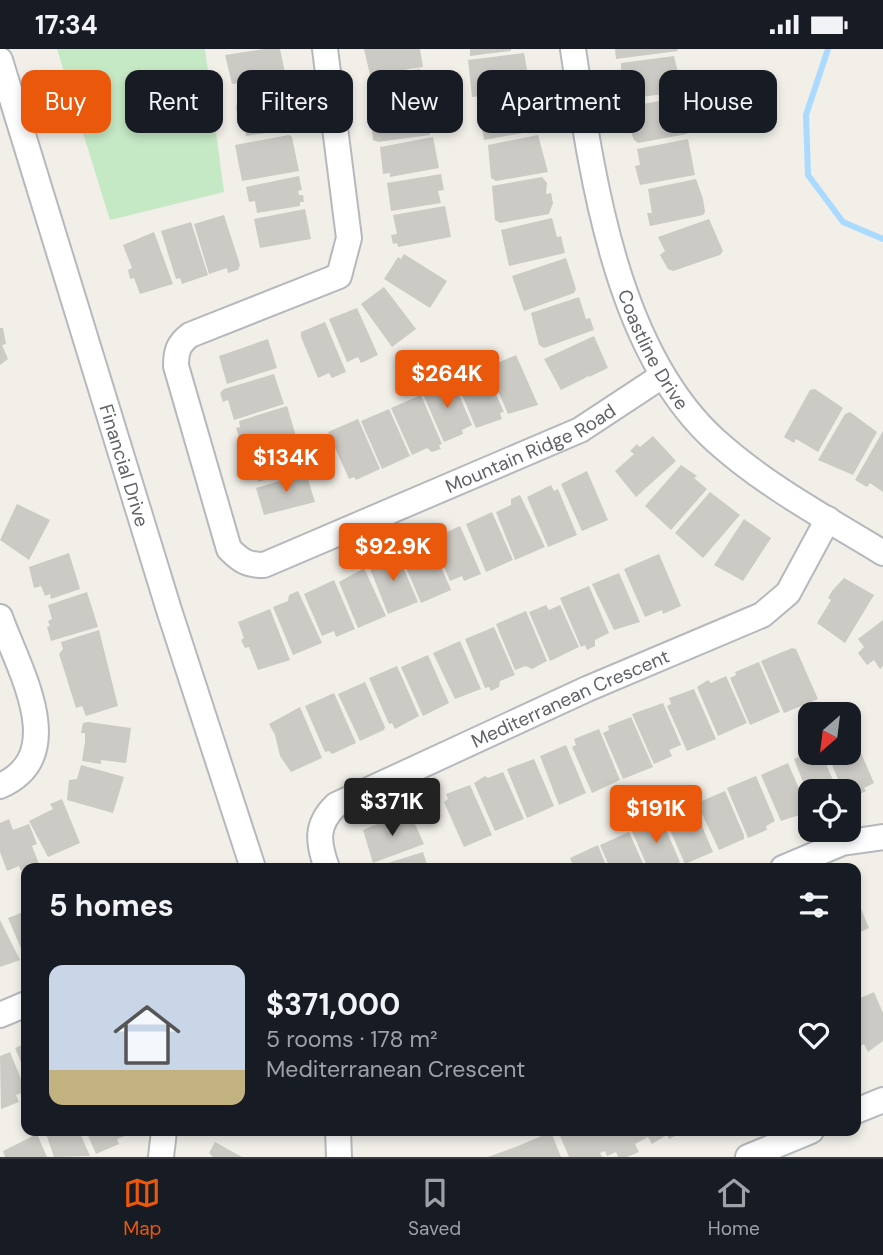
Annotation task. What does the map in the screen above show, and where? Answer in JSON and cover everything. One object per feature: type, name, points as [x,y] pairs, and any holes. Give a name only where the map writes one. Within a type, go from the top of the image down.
[{"type":"street","name":"Financial Drive","points":[[3,49],[0,60],[169,610],[251,863]]},
{"type":"street","name":"Mountain Ridge Road","points":[[326,49],[349,238],[339,276],[190,335],[180,344],[176,354],[176,366],[229,549],[240,561],[248,565],[264,565],[580,430],[662,376]]},
{"type":"street","name":"Coastline Drive","points":[[573,49],[598,201],[643,340],[662,376],[713,439],[757,475],[883,553]]},
{"type":"street","name":"Mediterranean Crescent","points":[[325,863],[318,843],[320,827],[325,815],[336,805],[587,689],[762,615],[788,593],[828,519]]},
{"type":"street","points":[[0,617],[37,721],[37,745],[27,769],[0,786]]},
{"type":"street","points":[[795,863],[842,843],[883,837]]},
{"type":"street","points":[[0,1015],[21,1006]]},
{"type":"street","points":[[861,1109],[883,1100]]},
{"type":"street","points":[[161,1157],[163,1136]]},
{"type":"street","points":[[748,1157],[799,1136]]},
{"type":"street","points":[[339,1142],[357,1157]]},
{"type":"green space","points":[[57,49],[205,49],[208,70],[125,70],[125,133],[216,133],[224,192],[110,220],[83,133],[111,133],[111,70],[64,70]]},
{"type":"building","points":[[280,49],[284,70],[237,70],[237,83],[232,84],[225,55]]},
{"type":"building","points":[[364,49],[420,49],[423,67],[369,70]]},
{"type":"building","points":[[470,49],[511,49],[511,51],[470,56]]},
{"type":"building","points":[[615,49],[677,49],[678,51],[616,59]]},
{"type":"building","points":[[524,53],[527,70],[477,70],[477,96],[472,97],[468,60]]},
{"type":"building","points":[[674,56],[678,70],[659,70],[659,95],[645,97],[645,70],[621,70],[621,63]]},
{"type":"building","points":[[659,101],[659,133],[687,134],[638,143],[631,133],[645,133],[645,104]]},
{"type":"building","points":[[372,133],[430,135],[378,142],[373,140]]},
{"type":"building","points":[[483,133],[522,133],[484,140]]},
{"type":"building","points":[[289,135],[292,137],[299,171],[242,181],[235,145]]},
{"type":"building","points":[[538,135],[548,172],[496,181],[491,178],[488,145]]},
{"type":"building","points":[[433,137],[439,168],[390,177],[390,173],[383,174],[380,147]]},
{"type":"building","points":[[688,139],[695,175],[640,185],[635,166],[640,165],[637,149]]},
{"type":"building","points":[[441,174],[444,190],[438,191],[441,203],[391,211],[387,183]]},
{"type":"building","points":[[299,176],[302,190],[298,191],[299,195],[303,195],[304,202],[300,202],[300,206],[257,213],[255,201],[249,202],[246,187]]},
{"type":"building","points":[[542,177],[547,183],[546,194],[551,193],[553,203],[549,214],[500,223],[495,220],[492,186]]},
{"type":"building","points":[[696,179],[703,199],[703,215],[650,226],[647,213],[652,213],[648,189]]},
{"type":"building","points":[[445,206],[451,237],[398,247],[397,243],[393,244],[391,235],[397,234],[393,215]]},
{"type":"building","points":[[305,209],[311,239],[260,248],[254,219]]},
{"type":"building","points":[[224,215],[240,265],[238,270],[228,273],[227,268],[209,274],[194,224]]},
{"type":"building","points":[[552,218],[557,237],[561,236],[565,253],[509,266],[501,230]]},
{"type":"building","points":[[709,219],[723,251],[720,255],[673,271],[668,269],[660,255],[665,251],[658,237]]},
{"type":"building","points":[[191,222],[208,275],[182,284],[180,278],[176,279],[161,231]]},
{"type":"building","points":[[154,232],[173,284],[140,294],[134,278],[130,279],[128,270],[132,268],[123,245]]},
{"type":"building","points":[[404,254],[447,281],[430,308],[384,279],[398,257],[401,259]]},
{"type":"building","points":[[566,258],[576,289],[574,293],[524,311],[512,276]]},
{"type":"building","points":[[384,287],[416,329],[392,347],[361,304]]},
{"type":"building","points":[[579,297],[586,319],[590,318],[594,330],[544,348],[539,345],[531,313]]},
{"type":"building","points":[[357,308],[378,355],[361,363],[358,357],[347,362],[329,319]]},
{"type":"building","points":[[325,322],[346,372],[332,378],[329,373],[318,378],[301,332]]},
{"type":"building","points":[[0,328],[3,328],[6,344],[2,345],[8,359],[0,365]]},
{"type":"building","points":[[594,336],[608,368],[589,377],[586,375],[587,377],[561,390],[544,359]]},
{"type":"building","points":[[268,339],[277,368],[227,384],[219,356]]},
{"type":"building","points":[[516,355],[538,405],[508,414],[488,367]]},
{"type":"building","points":[[483,366],[504,412],[500,413],[502,419],[476,428],[455,378]]},
{"type":"building","points":[[274,374],[284,404],[234,420],[228,400],[223,402],[220,393],[224,389]]},
{"type":"building","points":[[452,379],[472,425],[462,430],[463,434],[444,442],[422,392]]},
{"type":"building","points":[[815,389],[843,408],[818,452],[796,439],[794,443],[784,437],[810,390]]},
{"type":"building","points":[[421,395],[442,444],[439,445],[441,449],[432,452],[427,448],[412,455],[391,408]]},
{"type":"building","points":[[287,406],[296,436],[244,453],[236,428],[240,427],[239,421]]},
{"type":"building","points":[[389,409],[410,456],[382,469],[361,421]]},
{"type":"building","points":[[850,412],[877,432],[853,475],[818,460],[845,414]]},
{"type":"building","points":[[358,419],[380,469],[356,480],[354,477],[349,479],[328,432]]},
{"type":"building","points":[[883,431],[883,492],[870,483],[867,487],[855,480]]},
{"type":"building","points":[[653,436],[676,461],[636,497],[615,471],[634,454],[630,451],[637,444],[640,447]]},
{"type":"building","points":[[297,438],[306,468],[258,482],[257,478],[251,480],[244,454]]},
{"type":"building","points":[[681,465],[697,476],[694,478],[707,489],[671,530],[645,506]]},
{"type":"building","points":[[587,471],[608,520],[582,531],[561,484]]},
{"type":"building","points":[[306,473],[315,502],[264,515],[256,488]]},
{"type":"building","points":[[551,485],[554,491],[558,489],[577,535],[548,547],[527,497]]},
{"type":"building","points":[[710,492],[740,515],[703,558],[675,533]]},
{"type":"building","points":[[520,495],[545,547],[515,560],[496,512],[511,505],[511,499]]},
{"type":"building","points":[[17,504],[50,520],[29,560],[0,540]]},
{"type":"building","points":[[492,512],[513,560],[486,572],[466,524]]},
{"type":"building","points":[[744,519],[771,538],[743,581],[714,565]]},
{"type":"building","points":[[460,526],[481,574],[464,581],[462,576],[450,581],[432,539]]},
{"type":"building","points":[[424,542],[425,545],[431,543],[451,590],[421,603],[400,553]]},
{"type":"building","points":[[393,550],[397,553],[418,602],[388,614],[369,566],[384,560],[384,554]]},
{"type":"building","points":[[69,553],[80,589],[51,599],[50,594],[45,596],[41,586],[34,588],[29,567]]},
{"type":"building","points":[[659,554],[681,606],[663,614],[662,610],[645,617],[624,569]]},
{"type":"building","points":[[364,568],[386,616],[358,628],[339,582]]},
{"type":"building","points":[[619,573],[640,622],[614,630],[592,584]]},
{"type":"building","points":[[844,578],[874,595],[845,643],[817,623],[831,600],[828,598],[832,591]]},
{"type":"building","points":[[334,580],[355,629],[336,637],[334,631],[322,636],[304,594]]},
{"type":"building","points":[[589,586],[609,633],[595,640],[595,646],[587,650],[585,645],[581,647],[560,598]]},
{"type":"building","points":[[298,591],[322,643],[293,655],[273,607],[288,601],[289,595]]},
{"type":"building","points":[[87,592],[98,627],[51,641],[47,627],[50,626],[48,621],[52,619],[48,605]]},
{"type":"building","points":[[546,605],[549,610],[560,605],[579,647],[550,661],[529,612]]},
{"type":"building","points":[[270,609],[290,660],[258,670],[249,647],[245,648],[241,640],[244,638],[238,622]]},
{"type":"building","points":[[526,611],[547,661],[532,669],[526,666],[515,670],[496,624]]},
{"type":"building","points":[[883,620],[883,666],[880,669],[874,660],[867,665],[858,653],[864,647],[858,639]]},
{"type":"building","points":[[494,627],[515,675],[500,681],[499,687],[491,691],[489,687],[485,688],[465,639]]},
{"type":"building","points":[[99,630],[118,706],[86,716],[82,706],[76,708],[59,654],[63,649],[61,642]]},
{"type":"building","points":[[460,641],[481,689],[455,699],[433,653]]},
{"type":"building","points":[[792,648],[796,649],[818,699],[798,702],[798,707],[784,713],[761,661]]},
{"type":"building","points":[[428,655],[449,703],[423,716],[401,667]]},
{"type":"building","points":[[759,662],[780,712],[750,725],[730,678],[736,675],[735,672]]},
{"type":"building","points":[[397,666],[419,716],[395,729],[392,723],[389,724],[369,678]]},
{"type":"building","points":[[726,676],[747,723],[718,736],[697,687],[708,680],[711,683]]},
{"type":"building","points":[[365,682],[385,727],[384,730],[360,741],[338,694]]},
{"type":"building","points":[[694,689],[716,739],[687,751],[667,706],[671,704],[669,698]]},
{"type":"building","points":[[334,693],[356,743],[332,754],[325,752],[305,706]]},
{"type":"building","points":[[663,703],[681,745],[669,750],[672,756],[654,764],[632,714]]},
{"type":"building","points":[[300,707],[322,758],[291,772],[280,756],[269,724]]},
{"type":"building","points":[[631,717],[653,767],[623,779],[603,733],[609,730],[608,726]]},
{"type":"building","points":[[83,723],[131,728],[126,763],[101,760],[101,764],[82,761],[85,733],[81,733]]},
{"type":"building","points":[[599,729],[620,780],[592,793],[572,747],[576,745],[574,739]]},
{"type":"building","points":[[566,745],[586,793],[559,805],[540,756]]},
{"type":"building","points":[[861,753],[874,783],[864,788],[866,791],[861,793],[861,779],[838,779],[832,765],[861,765]]},
{"type":"building","points":[[798,757],[798,765],[826,765],[833,779],[802,779],[794,759]]},
{"type":"building","points":[[534,759],[554,806],[527,818],[507,769]]},
{"type":"building","points":[[788,763],[798,786],[798,816],[781,821],[761,775]]},
{"type":"building","points":[[81,765],[124,777],[113,813],[67,800],[69,780],[77,779]]},
{"type":"building","points":[[503,772],[524,819],[495,831],[474,783],[485,776],[488,778]]},
{"type":"building","points":[[756,776],[775,821],[766,826],[767,830],[748,838],[727,788]]},
{"type":"building","points":[[470,785],[492,835],[464,847],[444,802],[448,799],[446,794]]},
{"type":"building","points":[[725,791],[744,839],[719,850],[697,803]]},
{"type":"building","points":[[62,799],[80,843],[48,857],[29,821],[53,809],[50,804]]},
{"type":"building","points":[[693,805],[713,852],[685,863],[667,823],[678,818],[676,812]]},
{"type":"building","points":[[411,815],[424,844],[373,863],[363,830],[377,824],[376,821],[386,818],[388,822]]},
{"type":"building","points":[[660,816],[680,862],[646,863],[631,829]]},
{"type":"building","points":[[9,819],[13,830],[29,824],[37,844],[32,846],[39,863],[21,863],[21,871],[19,866],[7,871],[0,852],[0,823]]},
{"type":"building","points":[[629,832],[643,863],[608,863],[600,845]]},
{"type":"building","points":[[598,845],[605,863],[572,863],[570,858]]},
{"type":"building","points":[[423,852],[426,863],[388,863]]},
{"type":"building","points":[[861,909],[869,928],[861,932]]},
{"type":"building","points":[[21,913],[21,948],[8,918]]},
{"type":"building","points":[[0,920],[20,960],[0,967]]},
{"type":"building","points":[[874,992],[883,1013],[883,1041],[868,1052],[864,1044],[861,1046],[861,998]]},
{"type":"building","points":[[21,1045],[21,1062],[15,1048]]},
{"type":"building","points":[[10,1052],[21,1079],[21,1093],[16,1095],[19,1102],[1,1109],[0,1056]]},
{"type":"building","points":[[38,1136],[47,1157],[5,1157],[3,1151]]},
{"type":"building","points":[[47,1136],[81,1136],[90,1156],[54,1157]]},
{"type":"building","points":[[88,1136],[125,1136],[117,1139],[119,1144],[96,1154]]},
{"type":"building","points":[[542,1136],[553,1136],[561,1157],[488,1157]]},
{"type":"building","points":[[560,1136],[665,1136],[652,1144],[648,1137],[635,1144],[639,1152],[627,1157],[618,1157],[616,1152],[607,1156],[605,1151],[600,1153],[602,1157],[569,1157]]},
{"type":"building","points":[[215,1142],[242,1157],[213,1157],[209,1153]]},
{"type":"waterway","points":[[828,49],[806,115],[808,175],[843,222],[883,239]]}]
